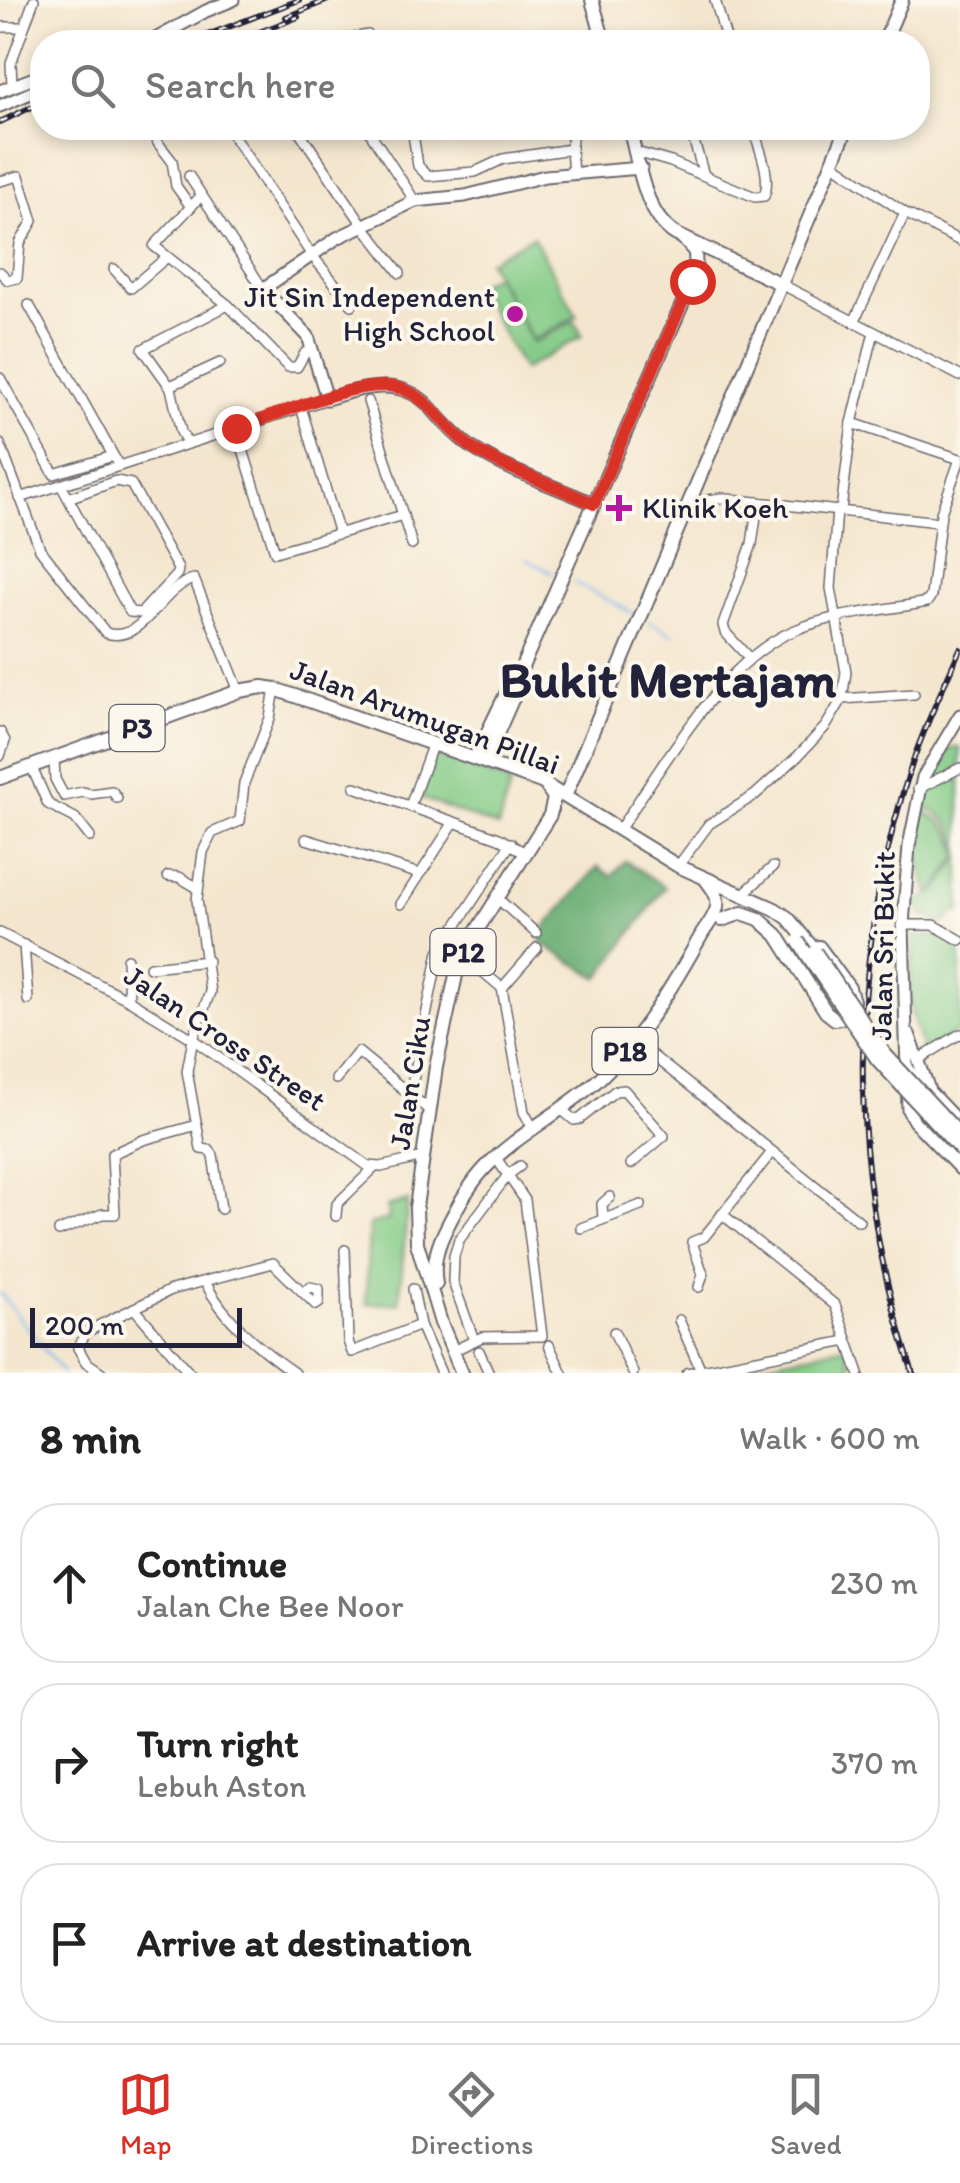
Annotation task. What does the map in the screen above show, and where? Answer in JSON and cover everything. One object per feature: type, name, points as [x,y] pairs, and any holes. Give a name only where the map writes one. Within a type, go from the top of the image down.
[{"type":"main road","points":[[592,0],[601,30]]},
{"type":"main road","points":[[889,30],[902,0]]},
{"type":"main road","points":[[632,140],[656,215],[667,229],[781,284]]},
{"type":"main road","points":[[566,794],[842,140]]},
{"type":"main road","points":[[480,759],[696,273],[695,252],[684,238]]},
{"type":"main road","points":[[696,273],[715,262],[737,264]]},
{"type":"main road","name":"Jalan Arumugan Pillai","points":[[2,778],[238,691],[275,689],[541,782],[678,866],[743,894]]},
{"type":"main road","points":[[541,782],[554,798],[550,815]]},
{"type":"main road","points":[[550,815],[564,806],[585,808]]},
{"type":"main road","name":"Jalan Ciku","points":[[416,1207],[445,1020],[460,957],[550,815]]},
{"type":"main road","name":"P18","points":[[694,952],[718,904],[704,878]]},
{"type":"main road","points":[[743,894],[800,931],[884,1053],[960,1135]]},
{"type":"main road","points":[[722,920],[742,913],[767,925],[826,1012],[834,1019],[849,1015],[854,1001],[848,988],[794,916],[774,900],[743,894]]},
{"type":"main road","points":[[722,920],[741,906],[776,913],[877,1059],[960,1149]]},
{"type":"main road","name":"P18","points":[[456,1207],[496,1158],[603,1076],[722,920]]},
{"type":"main road","points":[[416,1207],[423,1225],[431,1228],[456,1207]]},
{"type":"main road","name":"P12","points":[[416,1207],[417,1243],[429,1260],[470,1373]]},
{"type":"main road","points":[[429,1260],[456,1207]]},
{"type":"main road","name":"P12","points":[[429,1260],[441,1323],[462,1373]]},
{"type":"street","points":[[30,80],[6,88],[11,62],[34,0]]},
{"type":"street","points":[[172,30],[233,0]]},
{"type":"street","points":[[715,0],[724,30]]},
{"type":"street","points":[[0,27],[23,27]]},
{"type":"street","points":[[0,106],[30,93]]},
{"type":"street","points":[[157,140],[172,161],[176,186],[191,207]]},
{"type":"street","points":[[236,140],[310,254],[352,305]]},
{"type":"street","points":[[306,140],[400,273]]},
{"type":"street","points":[[375,140],[415,202]]},
{"type":"street","points":[[414,140],[421,172],[428,176],[475,172],[502,159],[571,149]]},
{"type":"street","points":[[572,140],[573,174]]},
{"type":"street","points":[[694,140],[704,175]]},
{"type":"street","points":[[636,152],[671,162],[755,197],[764,196],[767,189],[757,140]]},
{"type":"street","points":[[832,163],[905,213],[960,241]]},
{"type":"street","points":[[263,288],[310,254],[415,202],[451,199],[545,176],[640,168]]},
{"type":"street","points":[[475,172],[484,189]]},
{"type":"street","points":[[0,181],[19,176],[33,222],[20,243],[17,278],[8,280],[0,272]]},
{"type":"street","points":[[189,176],[263,288],[308,336],[327,399]]},
{"type":"street","points":[[201,196],[154,246],[228,305],[288,367],[298,367],[305,353],[312,349]]},
{"type":"street","points":[[854,322],[905,213]]},
{"type":"street","points":[[114,270],[131,288],[167,257]]},
{"type":"street","points":[[781,284],[960,376]]},
{"type":"street","points":[[188,444],[181,432],[170,386],[145,356],[144,346],[228,305]]},
{"type":"street","points":[[29,306],[119,466]]},
{"type":"street","points":[[678,866],[709,824],[754,795],[798,756],[826,726],[842,699],[846,672],[831,588],[852,423],[874,332]]},
{"type":"street","points":[[170,386],[220,363]]},
{"type":"street","points":[[0,378],[54,474],[113,456]]},
{"type":"street","points":[[20,498],[362,388],[386,386],[406,390],[424,401],[474,450],[594,504]]},
{"type":"street","points":[[368,401],[412,545]]},
{"type":"street","points":[[301,407],[339,534]]},
{"type":"street","points":[[618,830],[709,702],[749,658],[785,634],[835,618],[927,602],[932,589],[939,522],[960,459],[852,423]]},
{"type":"street","points":[[240,440],[275,552],[403,515]]},
{"type":"street","points":[[0,444],[40,549],[106,633],[112,636],[132,629],[170,592],[194,579],[238,691]]},
{"type":"street","points":[[701,474],[703,487],[721,498]]},
{"type":"street","points":[[61,485],[68,498],[130,612],[141,613],[178,569],[130,484],[124,480],[68,498]]},
{"type":"street","points":[[688,504],[721,498],[939,522]]},
{"type":"street","points":[[749,658],[723,625],[752,544],[758,502]]},
{"type":"street","points":[[221,1209],[212,1155],[201,1148],[187,1071],[192,1039],[210,992],[208,960],[198,917],[198,888],[203,852],[212,832],[240,821],[244,783],[270,718],[275,689]]},
{"type":"street","points":[[842,699],[914,694]]},
{"type":"street","name":"Jalan Sri Bukit","points":[[960,715],[918,789],[909,846],[904,925],[905,1020],[912,1064],[910,1115],[960,1170]]},
{"type":"street","points":[[0,732],[4,741],[0,758],[2,778]]},
{"type":"street","points":[[418,737],[422,768]]},
{"type":"street","points":[[410,806],[432,743]]},
{"type":"street","points":[[54,758],[55,779],[64,796],[112,791],[117,798]]},
{"type":"street","points":[[32,768],[48,804],[76,818],[90,836]]},
{"type":"street","points":[[918,789],[960,768]]},
{"type":"street","points":[[355,787],[526,853]]},
{"type":"street","points":[[401,904],[454,822]]},
{"type":"street","points":[[306,839],[420,874]]},
{"type":"street","points":[[410,1095],[439,952],[511,844]]},
{"type":"street","points":[[743,894],[773,867]]},
{"type":"street","points":[[168,876],[179,876],[198,888]]},
{"type":"street","points":[[497,898],[536,933]]},
{"type":"street","points":[[904,925],[934,925],[960,940]]},
{"type":"street","name":"Jalan Cross Street","points":[[0,933],[130,1000],[192,1039],[374,1168]]},
{"type":"street","points":[[24,945],[28,1000]]},
{"type":"street","points":[[502,988],[537,948]]},
{"type":"street","points":[[460,957],[502,988],[524,1112],[534,1130]]},
{"type":"street","points":[[128,960],[130,1000]]},
{"type":"street","points":[[150,967],[208,960]]},
{"type":"street","points":[[960,1034],[912,1064],[931,1093],[960,1124]]},
{"type":"street","points":[[633,1040],[859,1221]]},
{"type":"street","points":[[336,1080],[358,1052],[430,1110]]},
{"type":"street","points":[[562,1110],[574,1120],[580,1119],[616,1091],[624,1090],[664,1136],[631,1164]]},
{"type":"street","points":[[59,1230],[102,1214],[115,1214],[112,1154],[197,1124]]},
{"type":"street","points":[[699,1287],[703,1274],[692,1242],[704,1237],[772,1152]]},
{"type":"street","points":[[336,1216],[336,1204],[374,1168],[423,1157]]},
{"type":"street","points":[[460,1348],[474,1340],[542,1336],[525,1200],[496,1158]]},
{"type":"street","points":[[474,1340],[453,1282],[454,1256],[459,1240],[508,1174],[520,1166]]},
{"type":"street","points":[[603,1218],[602,1204],[610,1197]]},
{"type":"street","points":[[581,1228],[641,1205]]},
{"type":"street","points":[[722,1214],[835,1306],[860,1373]]},
{"type":"street","points":[[344,1250],[348,1341],[352,1352],[420,1325]]},
{"type":"street","points":[[102,1373],[86,1362],[78,1348],[86,1332],[172,1290],[264,1264],[279,1266],[304,1292]]},
{"type":"street","points":[[206,1282],[234,1322],[294,1373]]},
{"type":"street","points":[[413,1289],[420,1325],[441,1373]]},
{"type":"street","points":[[134,1308],[190,1373]]},
{"type":"street","points":[[678,1320],[700,1368]]},
{"type":"street","points":[[614,1332],[633,1373]]},
{"type":"street","points":[[687,1373],[848,1340]]},
{"type":"street","points":[[548,1345],[562,1373]]},
{"type":"street","points":[[479,1350],[489,1373]]},
{"type":"green space","points":[[533,236],[577,316],[533,340],[488,261]]},
{"type":"green space","points":[[495,275],[533,343],[574,321],[582,336],[523,370],[476,285]]},
{"type":"green space","points":[[960,747],[960,854],[948,823],[921,804],[926,785],[947,749]]},
{"type":"green space","points":[[435,754],[511,783],[498,827],[421,798]]},
{"type":"green space","points":[[921,810],[946,827],[958,855],[937,887],[928,892],[917,853]]},
{"type":"green space","points":[[960,856],[960,913],[956,911],[943,924],[923,915],[917,901],[938,890]]},
{"type":"green space","points":[[626,861],[665,887],[599,978],[541,943],[543,930],[598,867],[611,876]]},
{"type":"green space","points":[[913,936],[948,937],[960,944],[960,1030],[923,1053],[910,1007]]},
{"type":"green space","points":[[408,1201],[399,1303],[366,1304],[369,1225],[389,1219],[387,1207]]},
{"type":"green space","points":[[845,1346],[852,1366],[833,1373],[721,1373]]},
{"type":"waterway","points":[[526,559],[553,573]]},
{"type":"waterway","points":[[573,582],[635,614]]},
{"type":"waterway","points":[[648,621],[674,635]]},
{"type":"waterway","points":[[0,1293],[63,1373]]},
{"type":"railway","points":[[220,30],[299,0]]},
{"type":"railway","points":[[286,17],[328,0]]},
{"type":"railway","points":[[265,30],[298,17]]},
{"type":"railway","points":[[0,122],[30,108]]},
{"type":"railway","points":[[913,1373],[891,1298],[875,1222],[866,1145],[866,990],[875,913],[891,836],[918,747],[960,649]]},
{"type":"place","name":"Jit Sin Independent High School","points":[[515,314]]},
{"type":"place","name":"Klinik Koeh","points":[[619,508]]},
{"type":"district","name":"Bukit Mertajam","points":[[668,679]]},
{"type":"route","points":[[236,428],[362,388],[386,386],[406,390],[424,401],[474,450],[594,504],[692,281]]}]
